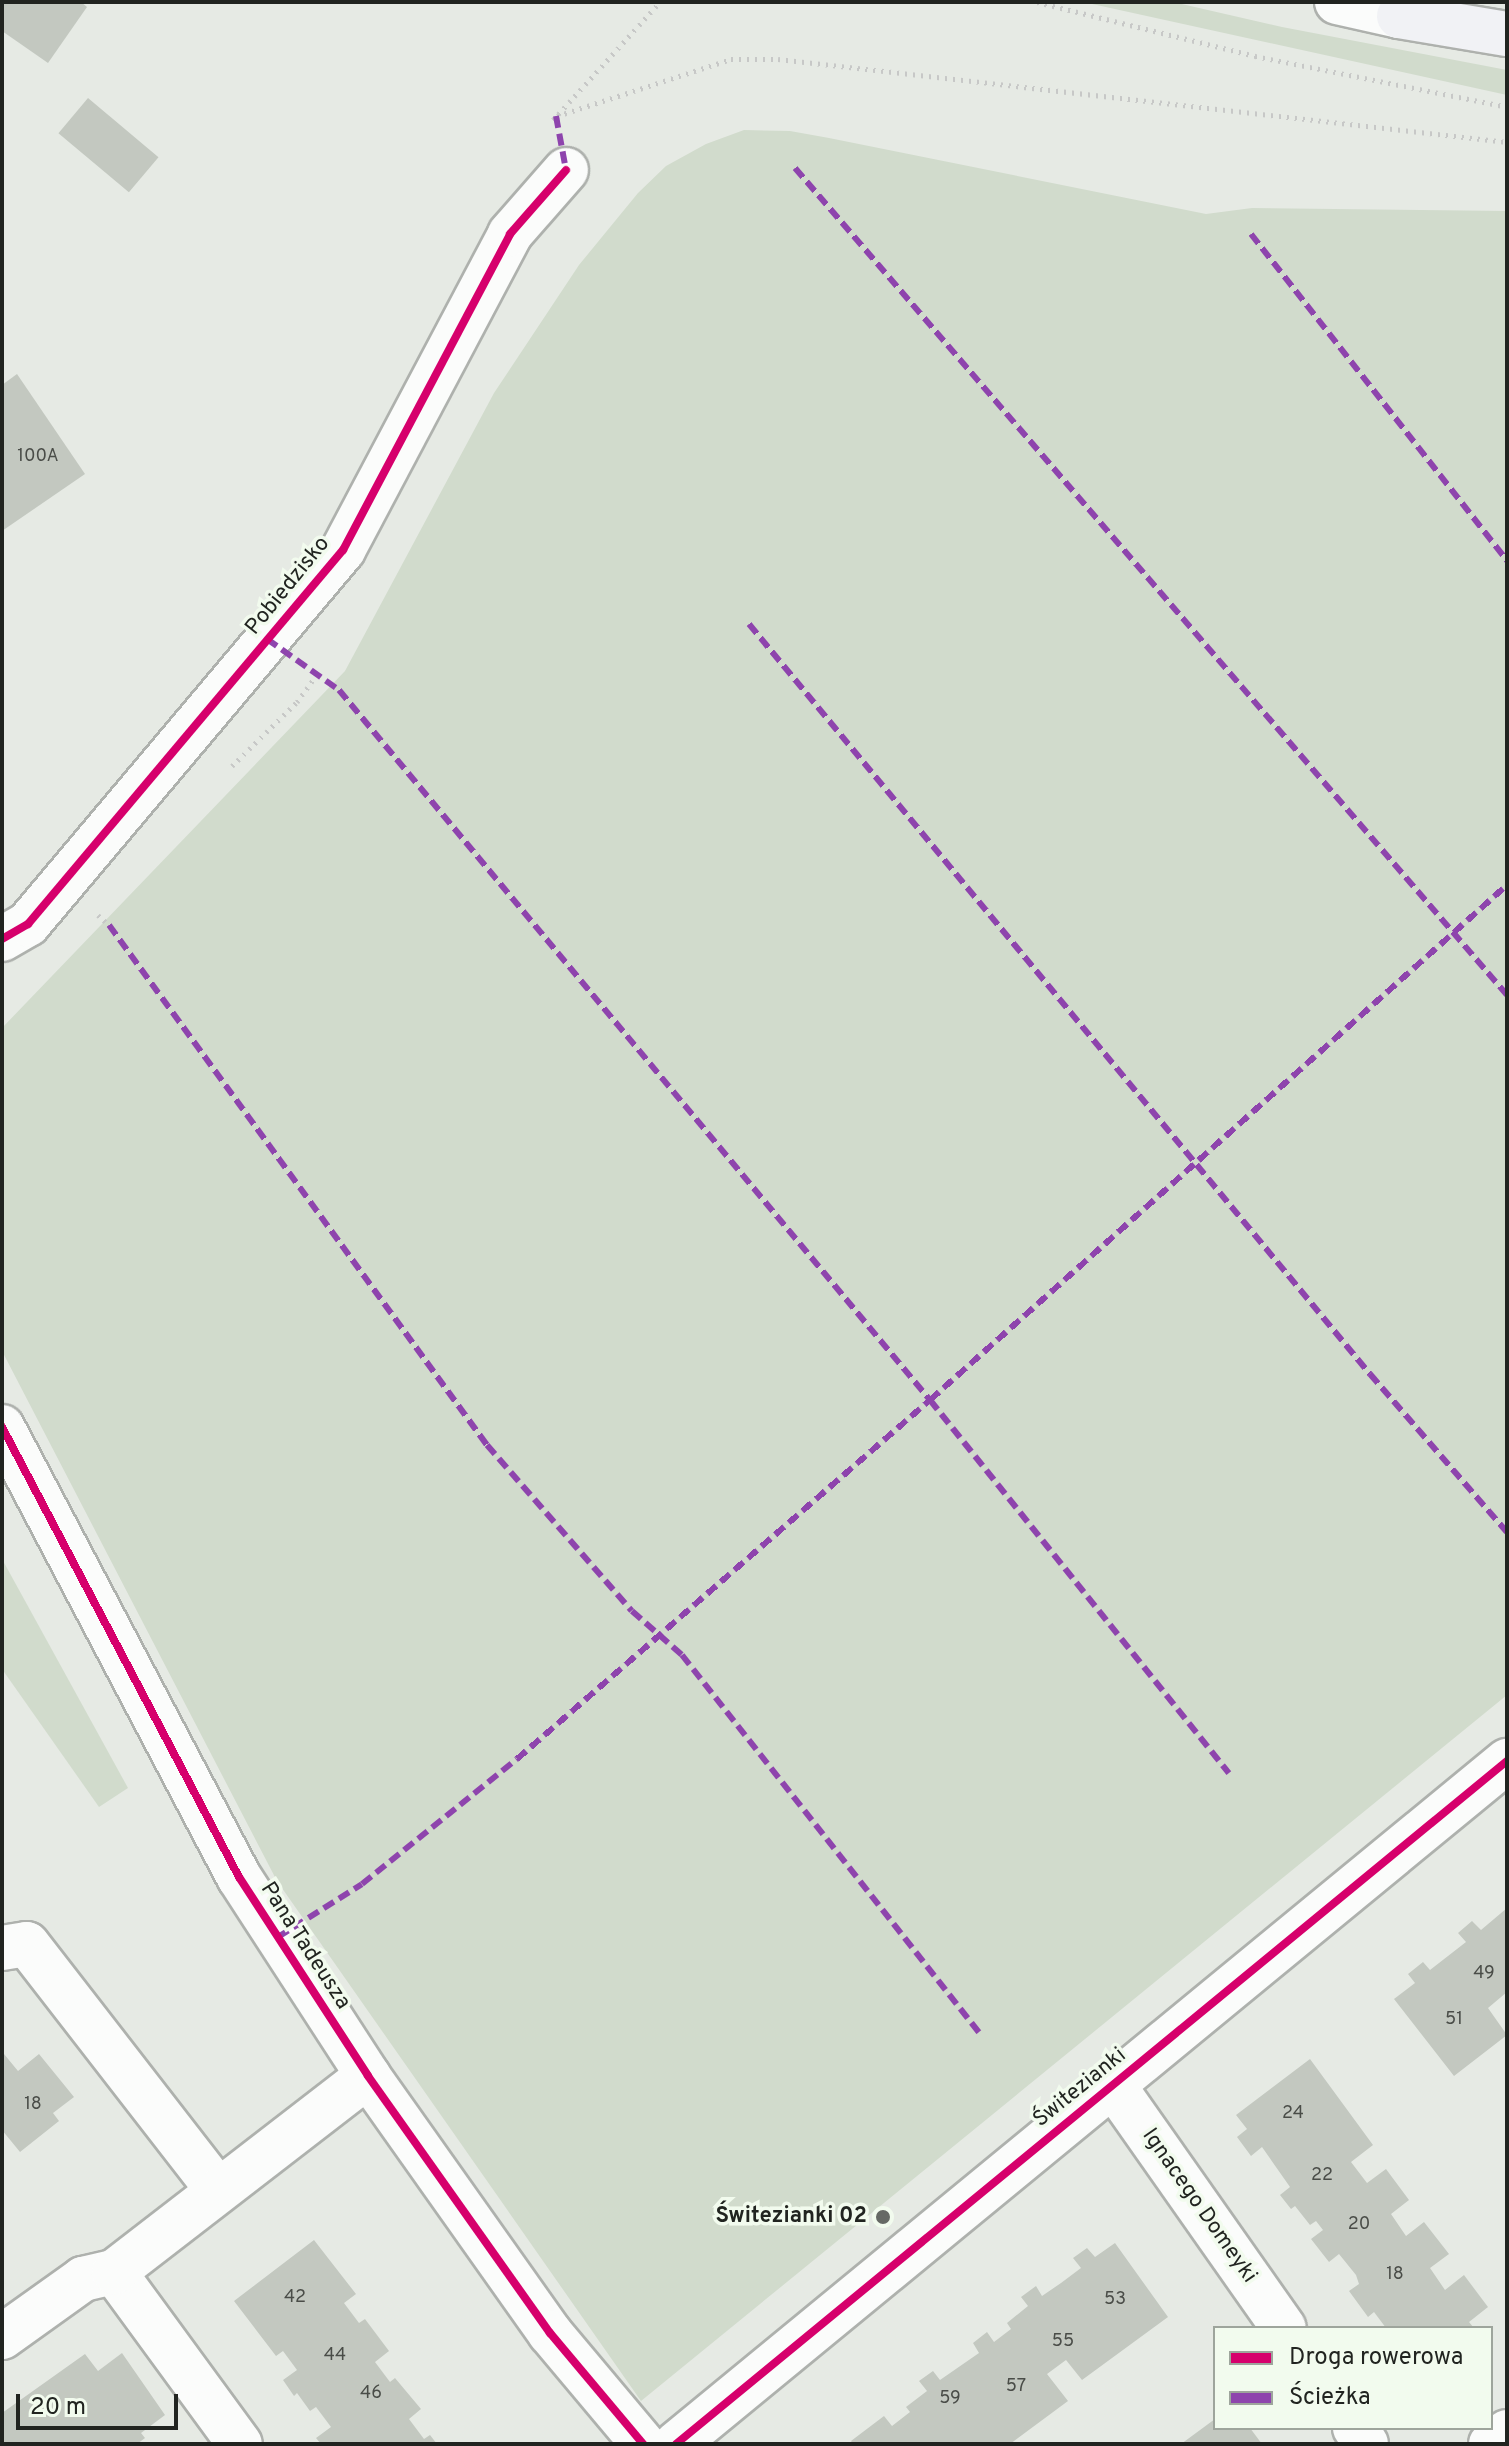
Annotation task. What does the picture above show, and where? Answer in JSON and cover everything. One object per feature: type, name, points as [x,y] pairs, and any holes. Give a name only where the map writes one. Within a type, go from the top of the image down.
[{"type":"main road","points":[[1415,9],[1507,34]]},
{"type":"street","points":[[1337,2],[1415,9]]},
{"type":"street","name":"Pobiedzisko","points":[[2,939],[28,924],[343,550],[510,234],[566,170]]},
{"type":"street","name":"Pana Tadeusza","points":[[2,1427],[239,1877],[368,2076],[550,2333],[643,2444]]},
{"type":"street","name":"Świtezianki","points":[[676,2444],[1507,1761]]},
{"type":"street","points":[[2,1948],[27,1944],[217,2189]]},
{"type":"street","points":[[2,2337],[83,2279],[114,2272],[217,2189],[368,2076]]},
{"type":"street","name":"Ignacego Domeyki","points":[[1113,2085],[1283,2326]]},
{"type":"street","points":[[114,2272],[240,2444]]},
{"type":"street","points":[[1491,2444],[1507,2432]]},
{"type":"path","points":[[660,2],[556,116],[731,59],[778,59],[1507,142]]},
{"type":"path","points":[[1037,2],[1255,56],[1507,107]]},
{"type":"green space","points":[[1083,2],[1173,2],[1282,27],[1507,70],[1507,95]]},
{"type":"green space","points":[[744,130],[790,131],[829,138],[1206,214],[1252,208],[1507,211],[1507,1695],[641,2401],[277,1881],[2,1351],[2,1028],[345,671],[494,393],[579,265],[638,193],[666,166],[706,144]]},
{"type":"green space","points":[[2,1559],[128,1788],[99,1807],[2,1669]]},
{"type":"building","points":[[2,2],[81,2],[87,7],[48,63],[2,31]]},
{"type":"building","points":[[88,98],[158,157],[129,192],[58,133]]},
{"type":"building","points":[[17,374],[85,474],[2,531],[2,385]]},
{"type":"building","points":[[1507,1908],[1507,1992],[1488,2008],[1507,2035],[1454,2076],[1394,1999],[1415,1983],[1408,1974],[1423,1962],[1430,1970],[1466,1942],[1458,1933],[1472,1921],[1481,1930]]},
{"type":"building","points":[[4,2054],[18,2071],[39,2054],[74,2097],[53,2113],[59,2121],[20,2152],[2,2130]]},
{"type":"building","points":[[1310,2059],[1373,2145],[1351,2162],[1367,2183],[1386,2169],[1409,2200],[1391,2214],[1406,2236],[1424,2222],[1449,2254],[1430,2268],[1445,2290],[1464,2275],[1488,2307],[1469,2322],[1472,2326],[1384,2326],[1374,2312],[1368,2317],[1349,2291],[1359,2284],[1356,2275],[1339,2254],[1329,2262],[1311,2239],[1323,2230],[1316,2221],[1310,2225],[1295,2206],[1291,2209],[1280,2195],[1290,2187],[1262,2147],[1251,2156],[1237,2137],[1247,2129],[1236,2115]]},
{"type":"building","points":[[314,2240],[356,2294],[344,2303],[359,2323],[365,2319],[389,2351],[375,2362],[390,2382],[395,2378],[421,2409],[409,2419],[424,2439],[430,2435],[437,2444],[321,2444],[316,2438],[331,2427],[316,2407],[310,2411],[283,2380],[297,2370],[283,2351],[276,2356],[234,2301]]},
{"type":"building","points":[[1115,2243],[1168,2317],[1082,2380],[1066,2360],[1047,2374],[1068,2401],[1010,2444],[853,2444],[851,2441],[884,2416],[892,2426],[910,2412],[906,2407],[927,2391],[919,2381],[933,2371],[940,2380],[979,2353],[973,2343],[987,2332],[994,2342],[1011,2329],[1007,2323],[1028,2306],[1021,2297],[1036,2286],[1042,2296],[1061,2283],[1081,2268],[1073,2258],[1087,2248],[1095,2257]]},
{"type":"building","points":[[122,2353],[165,2415],[141,2433],[145,2438],[137,2444],[2,2444],[2,2413],[85,2354],[98,2371]]},
{"type":"building","points":[[1213,2420],[1213,2430],[1252,2430],[1262,2444],[1181,2444]]},
{"type":"marked path","points":[[556,116],[566,170]]},
{"type":"marked path","points":[[795,168],[1507,995]]},
{"type":"marked path","points":[[1251,234],[1507,560]]},
{"type":"marked path","points":[[749,624],[1370,1374],[1507,1532]]},
{"type":"marked path","points":[[267,639],[339,690],[930,1400],[1229,1773]]},
{"type":"marked path","points":[[278,1937],[362,1884],[517,1759],[930,1400],[1507,885]]},
{"type":"marked path","points":[[109,925],[487,1445],[632,1611],[682,1655],[981,2035]]},
{"type":"cycle path","points":[[2,939],[28,924],[343,550],[510,234],[566,170]]},
{"type":"cycle path","points":[[2,1427],[239,1877],[368,2076],[550,2333],[643,2444]]},
{"type":"cycle path","points":[[676,2444],[1507,1761]]},
{"type":"place","name":"Świtezianki 02","points":[[883,2217]]}]
